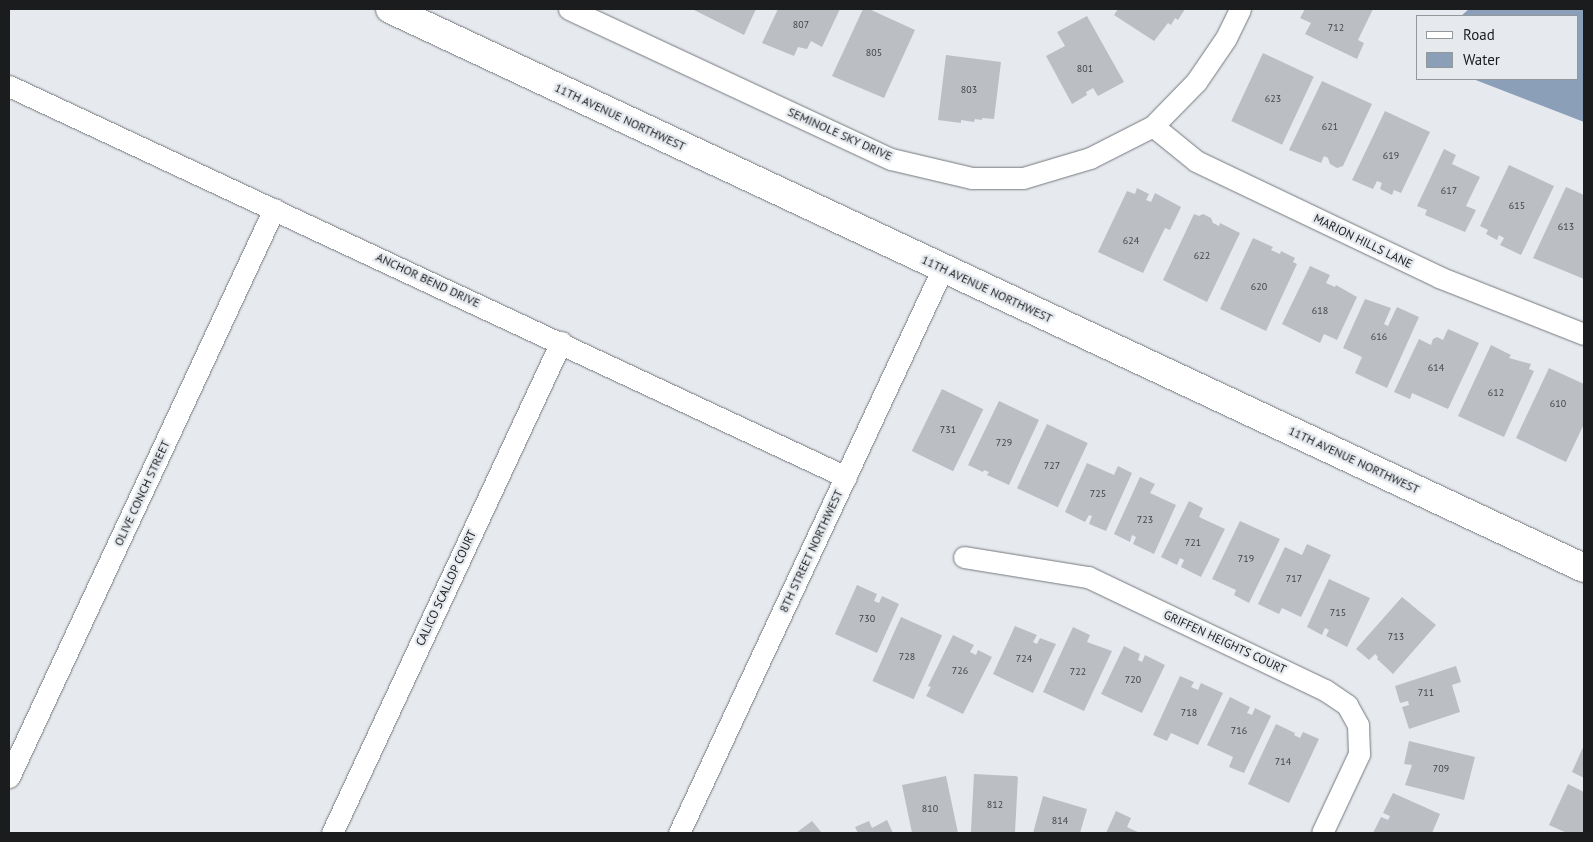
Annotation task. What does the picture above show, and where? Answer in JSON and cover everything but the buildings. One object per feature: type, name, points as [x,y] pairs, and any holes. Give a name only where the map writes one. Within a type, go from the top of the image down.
[{"type":"street","name":"11TH AVENUE NORTHWEST","points":[[390,9],[1584,568]]},
{"type":"street","name":"SEMINOLE SKY DRIVE","points":[[568,9],[891,159],[972,178],[1023,178],[1090,158],[1153,126],[1196,82],[1226,38],[1240,9]]},
{"type":"street","name":"ANCHOR BEND DRIVE","points":[[9,86],[561,342],[846,477]]},
{"type":"street","name":"MARION HILLS LANE","points":[[1153,126],[1196,161],[1440,278],[1584,334]]},
{"type":"street","name":"OLIVE CONCH STREET","points":[[9,777],[274,209]]},
{"type":"street","name":"8TH STREET NORTHWEST","points":[[679,833],[943,268]]},
{"type":"street","name":"CALICO SCALLOP COURT","points":[[332,833],[561,342]]},
{"type":"street","name":"GRIFFEN HEIGHTS COURT","points":[[964,557],[1088,577],[1325,690],[1347,706],[1358,725],[1359,754],[1322,833]]},
{"type":"water","points":[[1469,9],[1584,9],[1584,122],[1476,80],[1578,80],[1578,15],[1462,15]]}]
